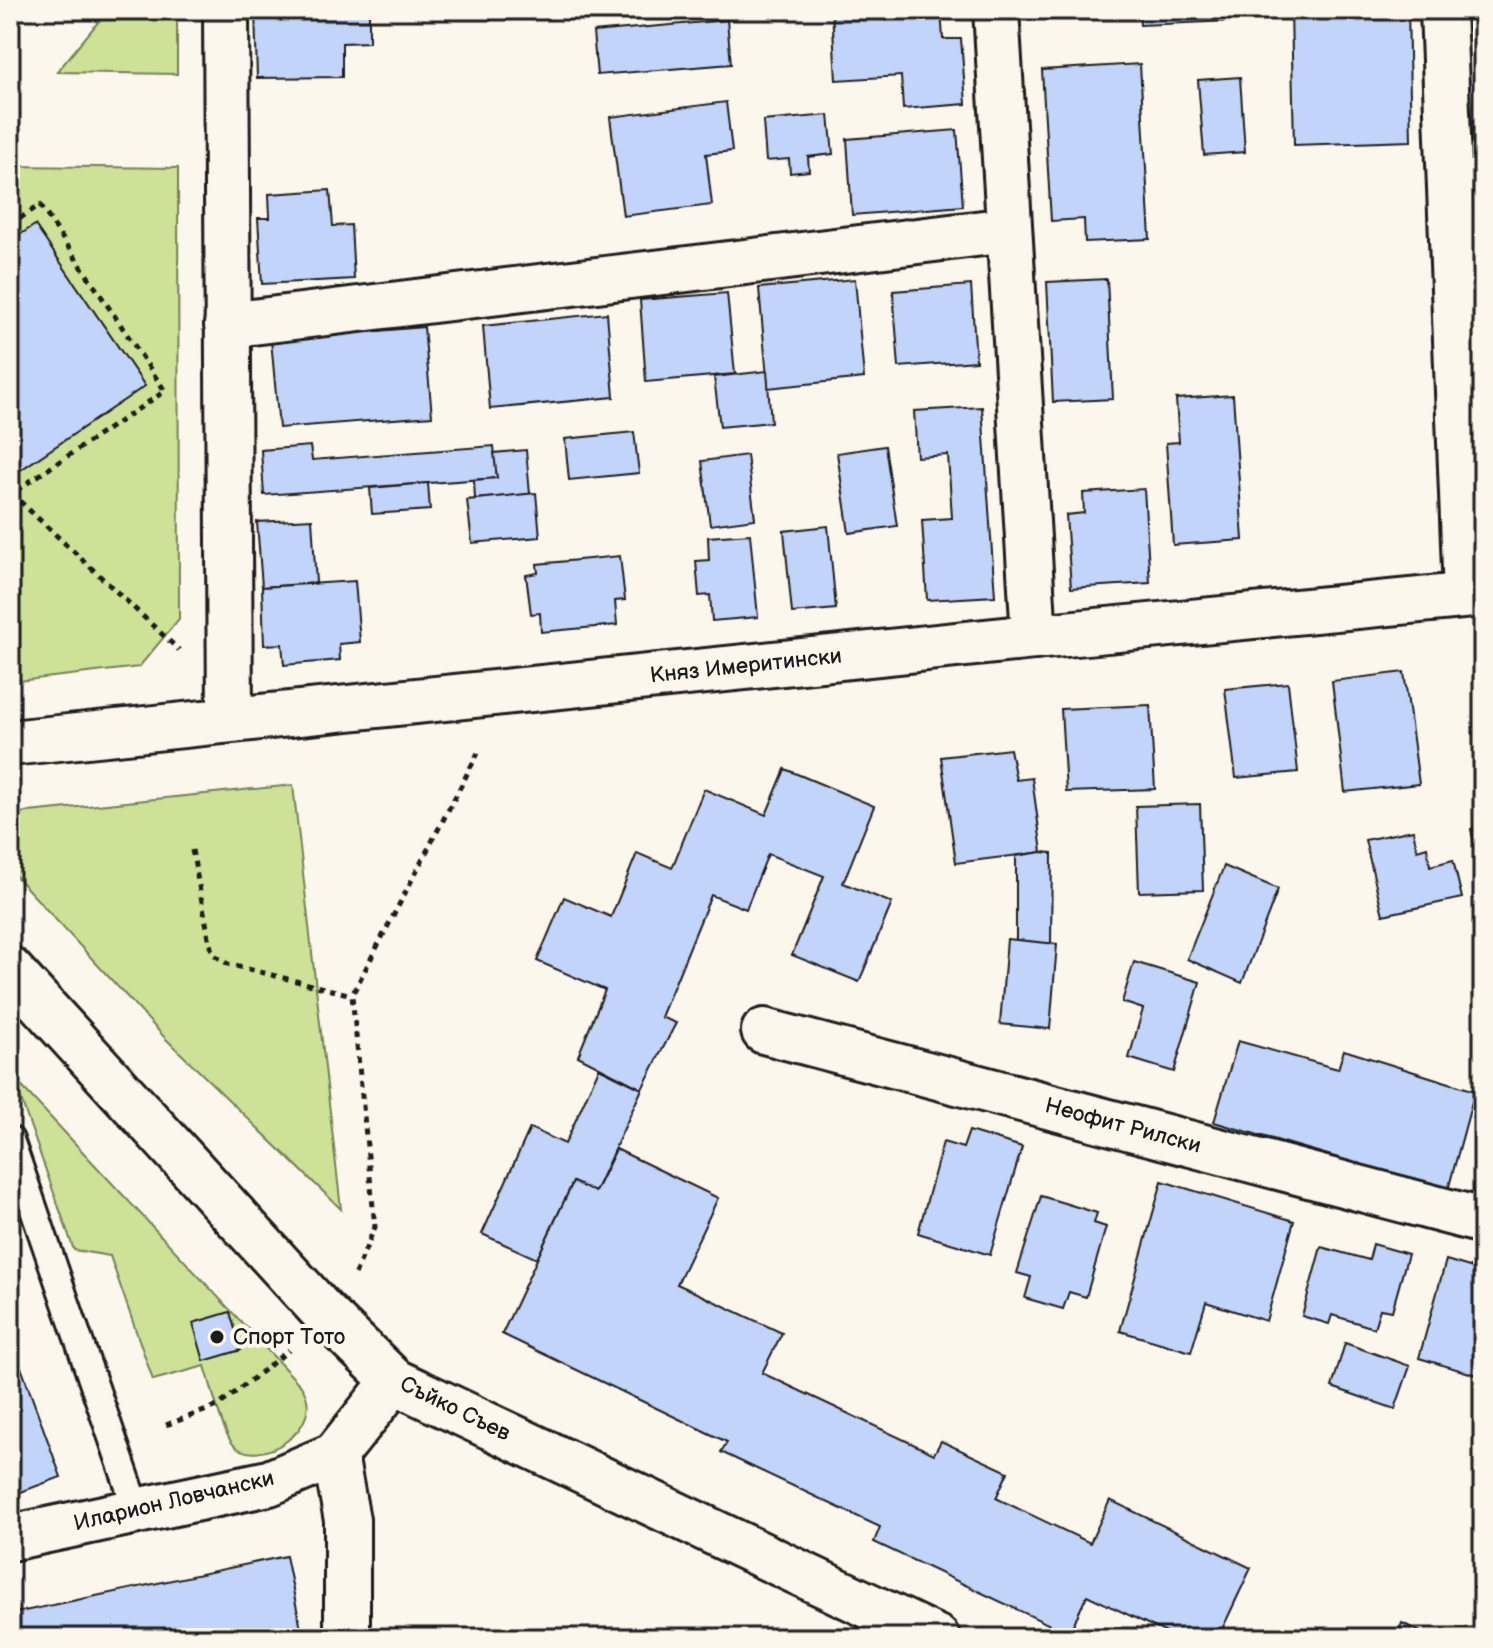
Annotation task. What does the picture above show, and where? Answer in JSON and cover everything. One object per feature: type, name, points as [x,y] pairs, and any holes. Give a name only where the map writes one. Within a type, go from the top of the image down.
[{"type":"street","points":[[226,10],[230,719]]},
{"type":"street","points":[[996,10],[1034,637]]},
{"type":"street","points":[[1443,10],[1475,595]]},
{"type":"street","points":[[227,325],[1008,230]]},
{"type":"street","name":"Княз Имеритински","points":[[10,743],[1034,637],[1475,595]]},
{"type":"street","name":"Съйко Съев","points":[[10,970],[323,1312],[394,1381],[937,1638]]},
{"type":"street","name":"Неофит Рилски","points":[[764,1031],[1483,1221]]},
{"type":"street","points":[[347,1638],[347,1520],[335,1455],[394,1381]]},
{"type":"street","name":"Иларион Ловчански","points":[[10,1538],[269,1483],[335,1455]]},
{"type":"lane","points":[[10,1140],[137,1510]]},
{"type":"path","points":[[10,225],[40,205],[165,391],[11,493],[182,653]]},
{"type":"path","points":[[355,1274],[375,1227],[352,995],[478,753]]},
{"type":"path","points":[[192,850],[211,948],[216,956],[228,964],[352,995]]},
{"type":"path","points":[[166,1425],[218,1406],[289,1350]]},
{"type":"green space","points":[[108,10],[177,10],[177,74],[57,72]]},
{"type":"green space","points":[[10,166],[178,168],[179,619],[139,667],[10,682]]},
{"type":"green space","points":[[293,785],[341,1209],[167,1040],[10,870],[10,814]]},
{"type":"green space","points":[[13,1077],[301,1386],[307,1402],[306,1417],[286,1442],[257,1453],[243,1451],[232,1443],[220,1417],[205,1366],[153,1380],[110,1256],[74,1250]]},
{"type":"building","points":[[255,10],[369,10],[369,42],[342,43],[342,77],[257,78]]},
{"type":"building","points":[[629,10],[684,10],[684,11],[629,14]]},
{"type":"building","points":[[832,10],[941,10],[943,39],[961,39],[966,104],[903,109],[901,76],[836,80]]},
{"type":"building","points":[[1139,10],[1231,10],[1232,21],[1140,25]]},
{"type":"building","points":[[1291,10],[1408,10],[1411,141],[1294,145]]},
{"type":"building","points":[[727,20],[731,64],[597,75],[593,32]]},
{"type":"building","points":[[1140,64],[1150,239],[1085,242],[1084,219],[1051,221],[1042,70]]},
{"type":"building","points":[[1240,77],[1245,152],[1204,155],[1198,80]]},
{"type":"building","points":[[726,102],[732,151],[706,154],[712,205],[623,216],[610,117]]},
{"type":"building","points":[[829,115],[833,154],[808,157],[809,171],[790,173],[789,159],[766,161],[763,121]]},
{"type":"building","points":[[957,130],[963,206],[852,215],[847,139]]},
{"type":"building","points":[[330,190],[333,226],[351,225],[354,279],[262,284],[258,218],[270,218],[269,194]]},
{"type":"building","points":[[35,225],[145,386],[13,475],[10,470],[10,241]]},
{"type":"building","points":[[855,279],[864,378],[768,388],[759,288]]},
{"type":"building","points":[[1107,279],[1113,399],[1053,402],[1047,282]]},
{"type":"building","points":[[971,285],[976,361],[899,367],[893,291]]},
{"type":"building","points":[[727,293],[735,374],[646,382],[640,300]]},
{"type":"building","points":[[607,313],[614,397],[490,409],[483,326]]},
{"type":"building","points":[[424,327],[432,416],[279,428],[271,340]]},
{"type":"building","points":[[767,371],[771,422],[720,427],[714,377]]},
{"type":"building","points":[[1233,395],[1243,540],[1173,545],[1166,443],[1179,442],[1176,399]]},
{"type":"building","points":[[982,407],[995,596],[927,600],[922,520],[952,518],[948,455],[917,457],[914,411]]},
{"type":"building","points":[[634,432],[639,473],[569,480],[565,439]]},
{"type":"building","points":[[310,446],[312,460],[494,446],[497,478],[264,495],[261,450]]},
{"type":"building","points":[[885,446],[897,526],[849,533],[837,453]]},
{"type":"building","points":[[526,450],[530,494],[475,499],[474,480],[497,478],[494,453]]},
{"type":"building","points":[[747,455],[755,519],[710,525],[702,461]]},
{"type":"building","points":[[428,483],[430,510],[372,514],[370,488]]},
{"type":"building","points":[[1144,489],[1150,583],[1071,588],[1066,515],[1084,513],[1083,493]]},
{"type":"building","points":[[536,493],[540,537],[472,543],[467,500]]},
{"type":"building","points":[[312,519],[316,583],[262,587],[257,522]]},
{"type":"building","points":[[828,526],[836,609],[792,613],[784,531]]},
{"type":"building","points":[[750,534],[758,617],[712,621],[710,595],[699,596],[696,561],[709,560],[708,537]]},
{"type":"building","points":[[620,556],[625,600],[615,601],[617,625],[541,632],[540,613],[531,614],[526,575],[538,573],[537,564]]},
{"type":"building","points":[[355,581],[360,642],[339,644],[340,660],[284,665],[282,644],[264,645],[262,587]]},
{"type":"building","points":[[1404,672],[1419,784],[1345,792],[1332,681]]},
{"type":"building","points":[[1288,683],[1298,772],[1236,778],[1225,689]]},
{"type":"building","points":[[1150,705],[1155,789],[1066,792],[1061,709]]},
{"type":"building","points":[[1010,749],[1016,780],[1032,778],[1042,852],[956,863],[941,757]]},
{"type":"building","points":[[785,769],[874,806],[843,883],[892,903],[859,982],[792,955],[824,876],[768,854],[746,909],[711,895],[661,1017],[676,1023],[642,1089],[578,1056],[605,990],[537,961],[564,897],[611,917],[637,853],[672,868],[704,789],[766,815]]},
{"type":"building","points":[[1200,804],[1203,890],[1139,892],[1136,806]]},
{"type":"building","points":[[1483,827],[1483,885],[1471,829]]},
{"type":"building","points":[[1413,830],[1417,850],[1427,847],[1430,866],[1453,860],[1462,898],[1383,915],[1365,840]]},
{"type":"building","points":[[1052,853],[1051,944],[1016,940],[1016,856]]},
{"type":"building","points":[[1224,866],[1278,889],[1242,983],[1187,959]]},
{"type":"building","points":[[1007,939],[1057,944],[1050,1029],[1000,1024]]},
{"type":"building","points":[[1134,962],[1200,982],[1174,1072],[1129,1058],[1143,1009],[1122,1002]]},
{"type":"building","points":[[1238,1041],[1338,1069],[1344,1050],[1475,1091],[1448,1190],[1214,1122]]},
{"type":"building","points":[[599,1068],[642,1089],[595,1192],[573,1182],[537,1259],[482,1234],[530,1128],[565,1144]]},
{"type":"building","points":[[969,1131],[1022,1147],[990,1255],[918,1233],[943,1142],[963,1148]]},
{"type":"building","points":[[616,1149],[718,1198],[677,1284],[782,1333],[762,1373],[934,1454],[941,1441],[1008,1472],[996,1498],[1090,1543],[1110,1500],[1251,1568],[1218,1638],[1177,1638],[1087,1595],[1069,1634],[874,1542],[880,1527],[721,1452],[727,1442],[502,1334],[573,1182],[595,1192]]},
{"type":"building","points":[[1162,1181],[1294,1221],[1266,1321],[1206,1302],[1191,1352],[1120,1331]]},
{"type":"building","points":[[1041,1196],[1097,1213],[1094,1223],[1106,1227],[1086,1297],[1069,1292],[1063,1309],[1025,1298],[1031,1277],[1017,1273]]},
{"type":"building","points":[[1373,1244],[1408,1254],[1392,1311],[1380,1309],[1374,1328],[1332,1315],[1329,1324],[1302,1316],[1321,1247],[1369,1260]]},
{"type":"building","points":[[1446,1260],[1483,1271],[1483,1377],[1419,1358]]},
{"type":"building","name":"Спорт Тото","points":[[230,1312],[241,1350],[204,1361],[193,1323]]},
{"type":"building","points":[[10,1337],[61,1477],[10,1496]]},
{"type":"building","points":[[1345,1343],[1410,1366],[1395,1409],[1332,1387]]},
{"type":"building","points":[[286,1556],[303,1638],[10,1638],[10,1614]]},
{"type":"building","points":[[1402,1623],[1433,1638],[1396,1638]]},
{"type":"building","points":[[1280,1629],[1297,1638],[1275,1638]]},
{"type":"place","name":"Спорт Тото","points":[[217,1337]]}]
